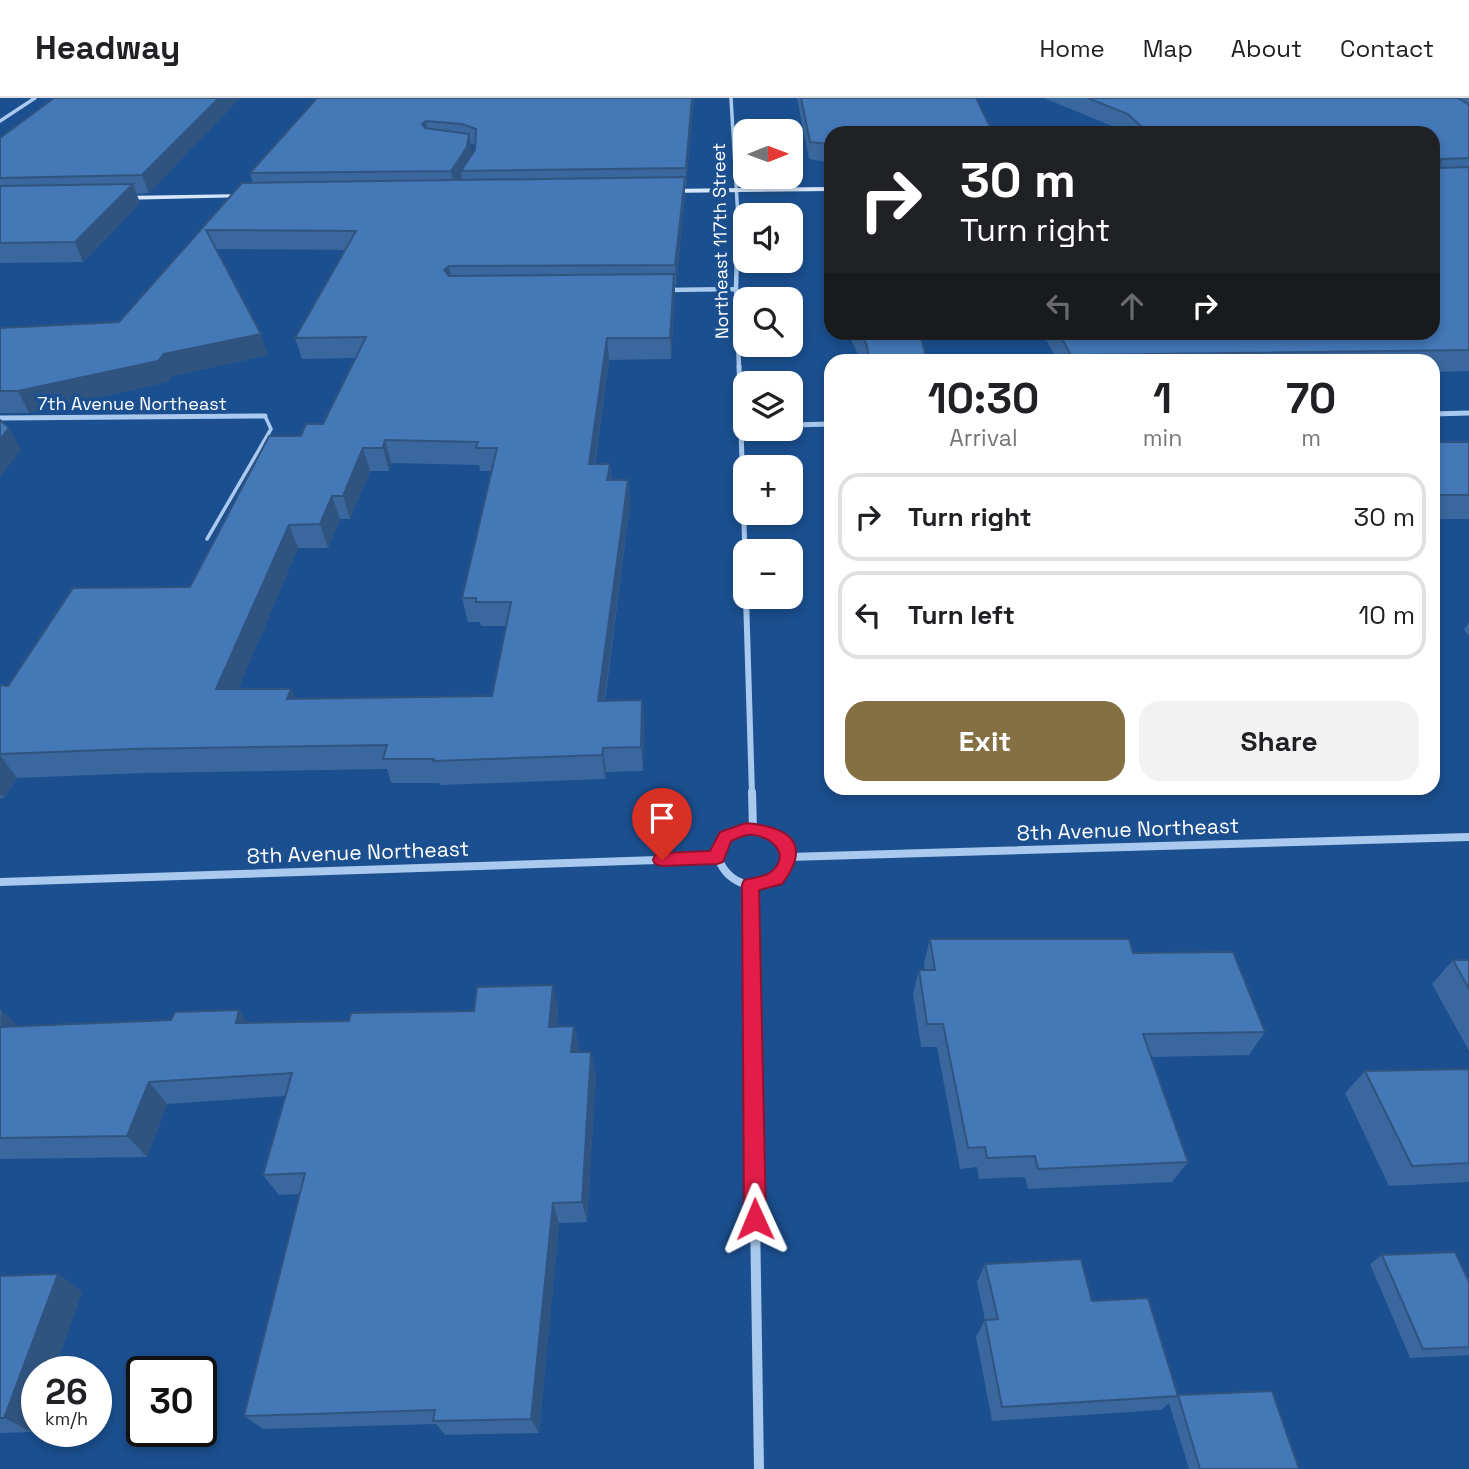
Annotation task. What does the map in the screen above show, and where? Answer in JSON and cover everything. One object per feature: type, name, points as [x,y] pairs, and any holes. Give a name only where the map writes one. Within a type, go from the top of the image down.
[{"type":"main road","points":[[656,191],[824,189]]},
{"type":"main road","points":[[112,198],[262,196]]},
{"type":"street","points":[[0,121],[35,98]]},
{"type":"street","name":"Northeast 117th Street","points":[[731,98],[737,190],[736,287]]},
{"type":"street","points":[[655,290],[733,289]]},
{"type":"street","points":[[1440,414],[1469,413]]},
{"type":"street","name":"7th Avenue Northeast","points":[[0,418],[265,416]]},
{"type":"street","points":[[803,425],[824,424]]},
{"type":"street","name":"Northeast 117th Street","points":[[743,441],[745,539]]},
{"type":"street","name":"Northeast 117th Street","points":[[746,609],[752,829]]},
{"type":"street","points":[[752,829],[768,831],[777,836],[785,844],[789,857],[783,872],[775,879],[750,885],[727,877],[720,870],[717,858],[720,844],[726,837],[736,831],[752,829]]},
{"type":"street","name":"8th Avenue Northeast","points":[[789,857],[1469,836]]},
{"type":"street","name":"8th Avenue Northeast","points":[[0,882],[717,858]]},
{"type":"street","points":[[750,885],[759,1469]]},
{"type":"lane","points":[[207,539],[271,429],[265,416]]},
{"type":"building","points":[[54,98],[219,98],[142,175],[0,178],[0,138]]},
{"type":"building","points":[[317,98],[692,98],[686,168],[461,171],[475,150],[476,129],[462,124],[426,121],[422,124],[425,128],[469,134],[467,147],[451,171],[250,173]]},
{"type":"building","points":[[801,98],[976,98],[990,126],[824,126],[824,144],[810,142]]},
{"type":"building","points":[[1088,98],[1458,98],[1469,105],[1469,158],[1441,159],[1440,164],[1440,126],[1141,126],[1128,114]]},
{"type":"building","points":[[1469,167],[1469,350],[1070,354],[1063,340],[1440,340],[1440,168]]},
{"type":"building","points":[[685,177],[675,265],[449,266],[444,270],[449,276],[674,274],[670,338],[607,338],[589,464],[610,464],[607,480],[628,480],[598,701],[642,700],[641,747],[603,748],[602,755],[433,761],[434,759],[383,759],[387,745],[0,754],[0,685],[8,686],[73,588],[190,587],[269,436],[301,436],[306,424],[323,424],[366,337],[295,338],[356,231],[206,230],[261,334],[164,354],[158,361],[18,391],[0,391],[0,328],[119,322],[242,183]],"holes":[[[385,440],[478,442],[476,448],[497,448],[462,598],[476,598],[476,602],[511,602],[492,696],[287,699],[291,689],[216,689],[289,525],[320,524],[332,496],[343,496],[363,448],[383,448]]]},
{"type":"building","points":[[133,184],[75,242],[0,243],[0,186]]},
{"type":"building","points":[[864,340],[921,340],[925,354],[868,354]]},
{"type":"building","points":[[0,420],[9,428],[0,439]]},
{"type":"building","points":[[1440,442],[1469,442],[1469,495],[1440,495]]},
{"type":"building","points":[[930,939],[1129,939],[1133,953],[1233,952],[1265,1032],[1143,1034],[1188,1162],[1038,1169],[1035,1156],[987,1158],[985,1147],[968,1148],[943,1024],[927,1024],[919,970],[935,970]]},
{"type":"building","points":[[1453,960],[1469,960],[1469,989]]},
{"type":"building","points":[[553,985],[549,1027],[574,1026],[571,1052],[591,1052],[582,1202],[553,1203],[531,1419],[433,1421],[435,1410],[244,1416],[305,1173],[263,1175],[292,1073],[149,1082],[127,1136],[0,1138],[0,1027],[171,1020],[175,1012],[239,1010],[236,1023],[349,1021],[351,1013],[474,1011],[477,987]]},
{"type":"building","points":[[1468,1069],[1469,1163],[1412,1166],[1365,1071]]},
{"type":"building","points":[[1455,1252],[1469,1282],[1469,1347],[1423,1349],[1382,1255]]},
{"type":"building","points":[[1081,1259],[1092,1301],[1148,1298],[1178,1396],[1002,1407],[985,1320],[998,1319],[985,1264]]},
{"type":"building","points":[[58,1274],[27,1356],[21,1356],[21,1373],[4,1418],[0,1418],[0,1276]]},
{"type":"building","points":[[1272,1391],[1299,1469],[1200,1469],[1178,1395]]},
{"type":"route","points":[[662,860],[717,858],[720,844],[726,837],[746,829],[768,831],[777,836],[785,844],[788,853],[788,863],[775,879],[764,884],[750,885],[755,1219]]}]
